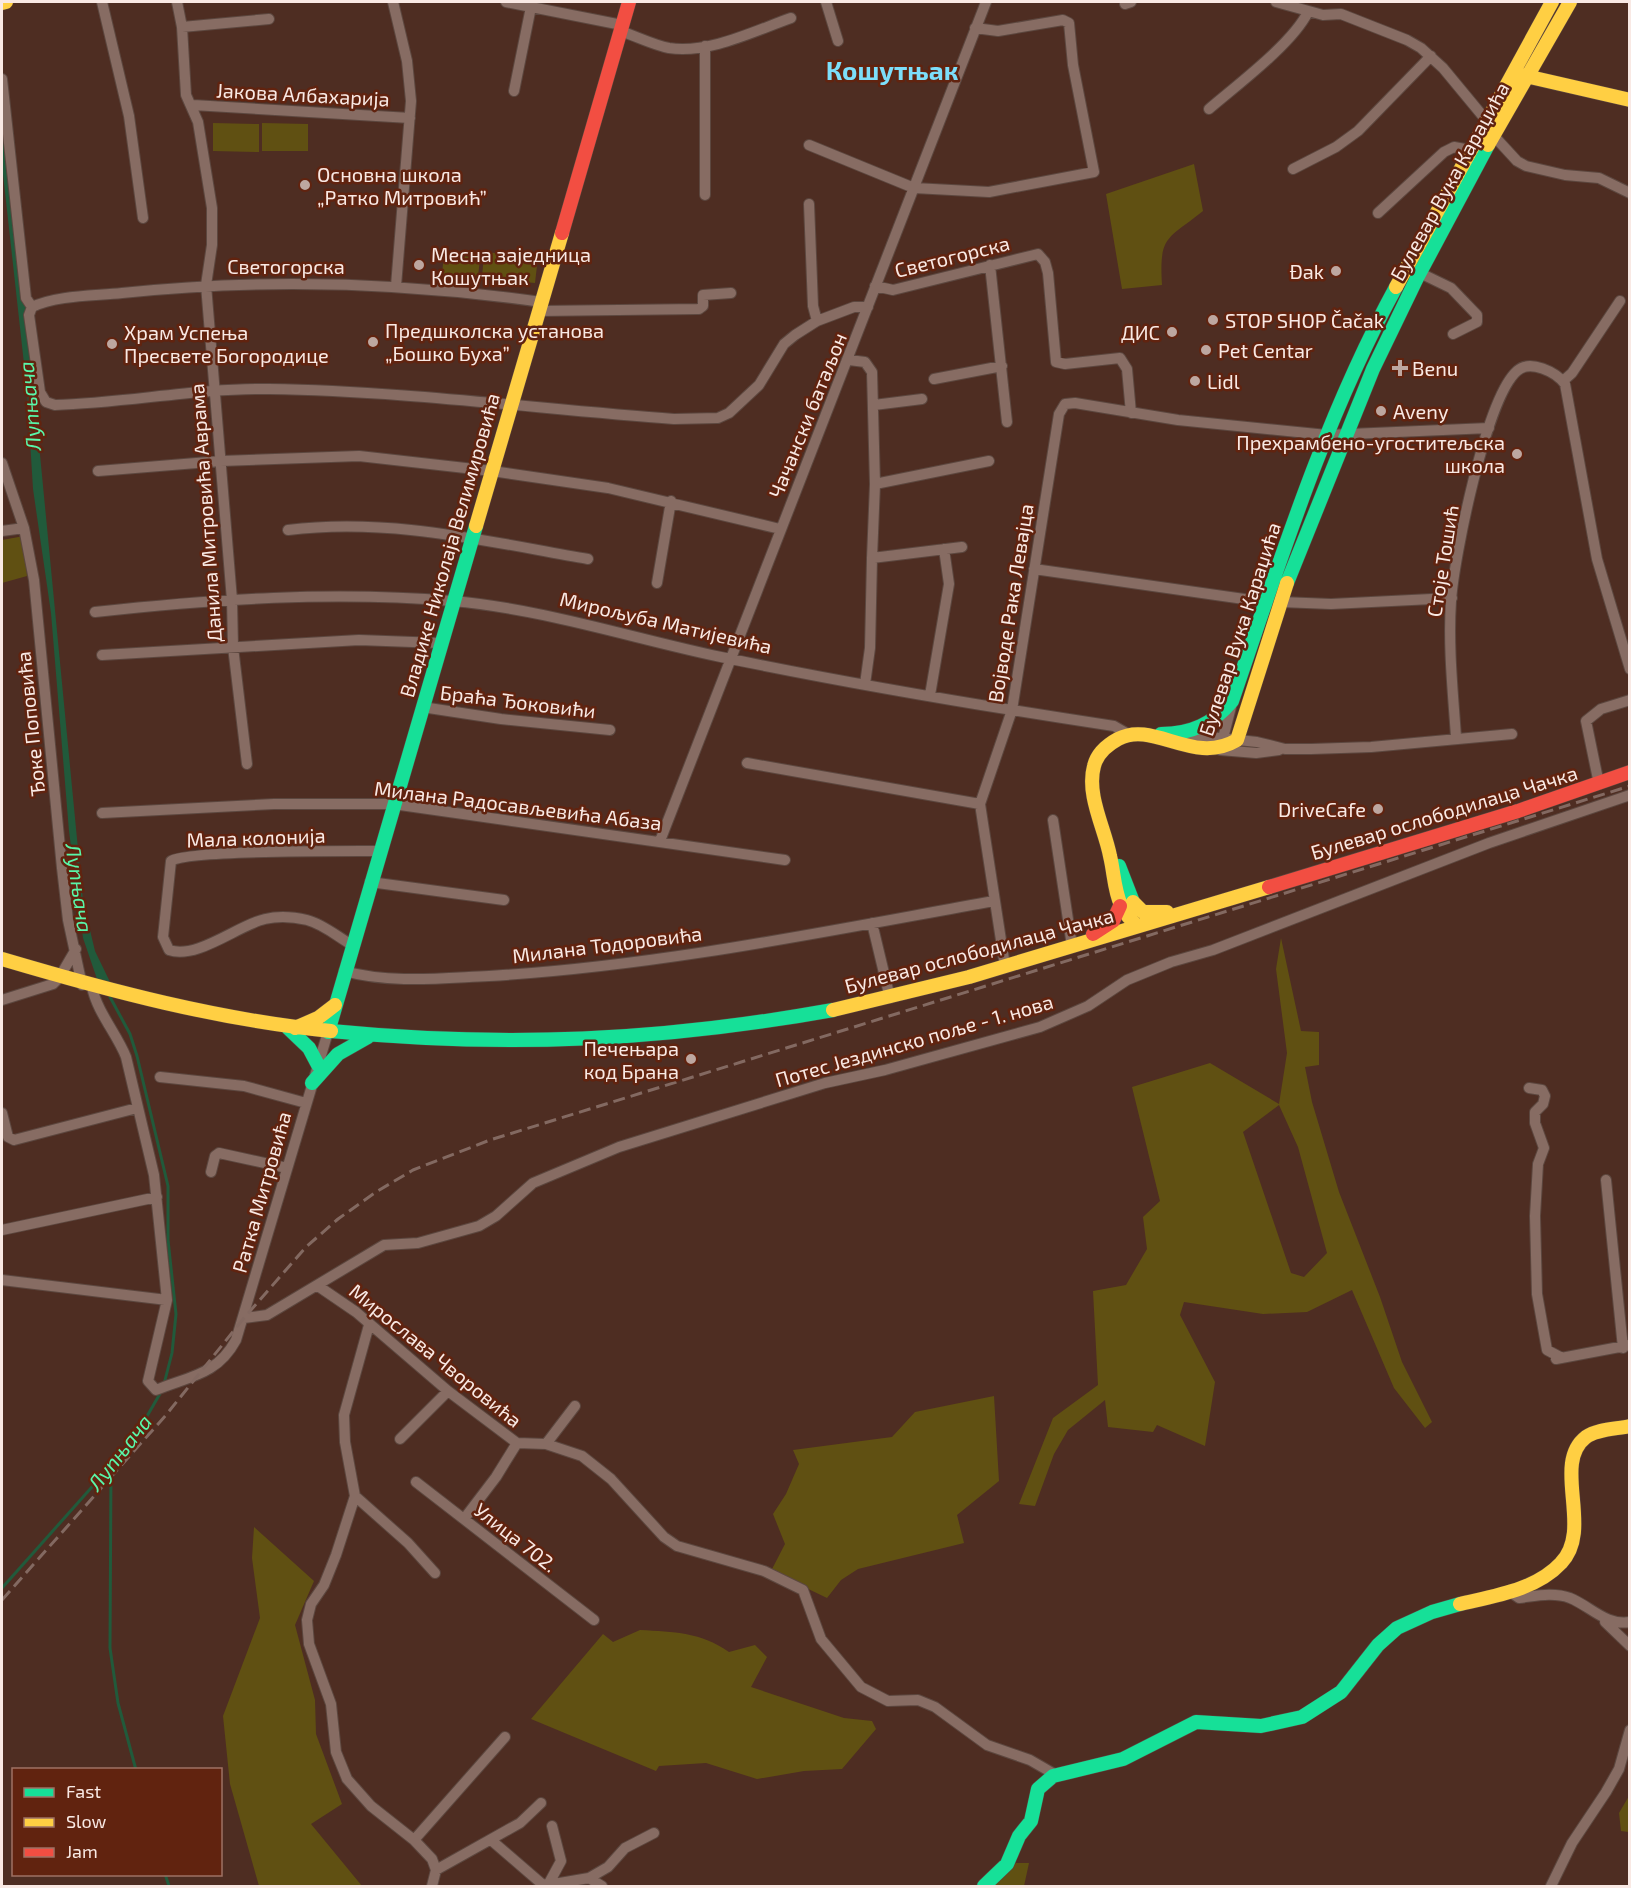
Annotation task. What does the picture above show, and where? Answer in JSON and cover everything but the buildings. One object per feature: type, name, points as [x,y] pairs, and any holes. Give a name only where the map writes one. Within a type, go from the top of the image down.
[{"type":"street","points":[[2,3],[6,2]]},
{"type":"street","points":[[102,2],[129,116],[143,218]]},
{"type":"street","name":"Данила Митровића Аврама","points":[[177,2],[182,27],[185,88],[188,99],[193,105],[212,208],[212,245],[206,285],[229,587],[232,600],[233,647],[247,764]]},
{"type":"street","points":[[393,2],[409,74],[410,118],[396,286]]},
{"type":"street","points":[[506,2],[621,28],[670,48],[705,46],[791,18]]},
{"type":"street","name":"Владике Николаја Велимировића","points":[[328,1032],[629,2]]},
{"type":"street","points":[[826,2],[838,41]]},
{"type":"street","name":"Чачански батаљон","points":[[660,841],[780,529],[849,360],[875,286],[986,2]]},
{"type":"street","points":[[1276,2],[1323,15],[1341,14],[1407,40],[1431,56],[1486,120]]},
{"type":"street","name":"Булевар Вука Караџића","points":[[1552,2],[1371,333],[1327,435],[1264,602],[1220,744],[1237,740],[1281,602],[1345,434],[1373,369],[1420,273],[1570,2]]},
{"type":"street","points":[[514,91],[531,7]]},
{"type":"street","points":[[1209,109],[1268,57],[1298,27],[1308,12]]},
{"type":"street","points":[[182,27],[269,19]]},
{"type":"street","points":[[809,145],[914,188],[989,192],[1095,172],[1073,65],[1069,23],[1063,20],[993,31],[975,28]]},
{"type":"street","points":[[705,46],[705,195]]},
{"type":"street","points":[[1293,169],[1336,147],[1358,131],[1431,56]]},
{"type":"street","points":[[1512,72],[1528,78],[1629,100]]},
{"type":"street","points":[[2,79],[26,298],[32,307],[29,315],[39,385],[46,402],[60,405],[214,390],[357,392],[510,407],[674,419],[718,418],[729,412],[759,385],[788,340],[817,321],[854,307],[868,307]]},
{"type":"street","name":"Јакова Албахарија","points":[[193,105],[410,118]]},
{"type":"street","points":[[1494,136],[1521,164],[1565,175],[1599,177],[1629,193]]},
{"type":"street","points":[[1378,213],[1444,152],[1454,147],[1470,150]]},
{"type":"street","points":[[809,204],[813,306],[817,321]]},
{"type":"street","name":"Светогорска","points":[[875,286],[893,290],[1038,254],[1045,262],[1048,273],[1056,362],[1065,364],[1120,358],[1128,369],[1131,413]]},
{"type":"street","points":[[990,265],[1007,422]]},
{"type":"street","points":[[1420,273],[1451,288],[1477,315],[1477,322],[1453,334]]},
{"type":"street","name":"Светогорска","points":[[32,307],[74,298],[206,285],[310,282],[396,286],[539,306],[699,309],[703,306],[703,295],[731,292]]},
{"type":"street","points":[[1620,301],[1563,381],[1568,393],[1602,581],[1629,669]]},
{"type":"street","points":[[849,360],[865,363],[871,369],[874,405],[875,484],[870,648],[865,684]]},
{"type":"street","points":[[934,379],[1002,366]]},
{"type":"street","name":"Стоје Тошић","points":[[1456,737],[1450,666],[1452,598],[1462,532],[1489,428],[1512,377],[1519,369],[1530,367],[1548,371],[1563,381]]},
{"type":"street","points":[[874,405],[922,399]]},
{"type":"street","name":"Војводе Рака Левајца","points":[[1005,966],[980,804],[1012,710],[1059,414],[1065,404],[1075,403],[1131,413]]},
{"type":"street","points":[[1131,413],[1327,435],[1489,428]]},
{"type":"street","points":[[99,471],[221,461],[359,456],[492,471],[671,501],[780,529]]},
{"type":"street","points":[[875,484],[989,461]]},
{"type":"street","name":"Ђоке Поповића","points":[[2,467],[24,528],[37,608],[63,878],[76,949],[87,986],[118,1038],[126,1057],[157,1197],[167,1300],[148,1381],[156,1390],[183,1379]]},
{"type":"street","points":[[657,583],[671,501]]},
{"type":"street","points":[[288,530],[366,525],[471,538],[588,559]]},
{"type":"street","points":[[2,531],[24,528]]},
{"type":"street","points":[[872,558],[962,547]]},
{"type":"street","points":[[930,695],[949,584],[944,549]]},
{"type":"street","points":[[1034,569],[1264,602]]},
{"type":"street","name":"Мирољуба Матијевића","points":[[95,612],[232,600],[333,597],[453,602],[530,612],[730,658],[865,684],[1114,726],[1128,734],[1147,735],[1186,746],[1220,744]]},
{"type":"street","points":[[1281,602],[1330,604],[1452,598]]},
{"type":"street","points":[[102,655],[359,640],[440,643]]},
{"type":"street","points":[[1599,784],[1586,721],[1601,709],[1629,700]]},
{"type":"street","points":[[1182,734],[1216,718],[1232,701]]},
{"type":"street","name":"Браћа Ђоковићи","points":[[422,706],[501,719],[610,730]]},
{"type":"street","points":[[1128,734],[1114,740],[1102,751],[1093,774],[1095,795],[1131,926]]},
{"type":"street","points":[[1147,735],[1182,734],[1256,753],[1285,749],[1371,747],[1456,737],[1512,734]]},
{"type":"street","points":[[1237,740],[1285,749]]},
{"type":"street","points":[[747,764],[980,804]]},
{"type":"street","name":"Булевар ослободилаца Чачка","points":[[2,959],[59,978],[117,993],[291,1029],[363,1036],[514,1042],[602,1039],[725,1028],[818,1013],[890,998],[1005,966],[1599,784],[1629,772]]},
{"type":"street","name":"Потес Јездинско поље - 1. нова","points":[[244,1318],[263,1317],[384,1245],[418,1243],[480,1226],[496,1216],[533,1183],[620,1147],[825,1083],[885,1070],[1040,1027],[1088,1006],[1127,980],[1171,962],[1214,950],[1489,843],[1629,795]]},
{"type":"street","name":"Милана Радосављевића Абаза","points":[[102,813],[224,805],[393,804],[785,860]]},
{"type":"street","points":[[1053,820],[1079,944],[1113,921],[1126,904]]},
{"type":"street","name":"Мала колонија","points":[[352,945],[315,923],[275,917],[255,922],[193,950],[177,952],[169,950],[163,937],[171,861],[178,858],[219,855],[380,851]]},
{"type":"street","points":[[370,882],[504,900]]},
{"type":"street","name":"Милана Тодоровића","points":[[344,971],[365,976],[400,978],[510,975],[666,956],[994,901]]},
{"type":"street","points":[[1126,904],[1143,912],[1176,915]]},
{"type":"street","points":[[872,923],[890,998]]},
{"type":"street","points":[[2,1000],[43,988],[59,978],[76,949]]},
{"type":"street","points":[[312,1083],[338,1054],[363,1036],[334,1008],[318,1018],[291,1029],[309,1048],[318,1065]]},
{"type":"street","name":"Ратка Митровића","points":[[183,1379],[198,1377],[224,1359],[236,1340],[328,1032]]},
{"type":"street","points":[[160,1077],[244,1086],[306,1103]]},
{"type":"street","points":[[1529,1088],[1542,1090],[1545,1096],[1543,1104],[1535,1112],[1535,1123],[1544,1148],[1538,1164],[1535,1216],[1537,1294],[1547,1350],[1557,1359],[1626,1347],[1606,1180]]},
{"type":"street","points":[[2,1113],[9,1137],[14,1140],[137,1108]]},
{"type":"street","points":[[211,1172],[215,1156],[219,1153],[287,1168]]},
{"type":"street","points":[[2,1230],[157,1197]]},
{"type":"street","points":[[2,1280],[167,1300]]},
{"type":"street","name":"Мирослава Чворовића","points":[[318,1286],[356,1312],[448,1391],[517,1443],[546,1444],[582,1456],[612,1479],[664,1537],[677,1546],[764,1571],[803,1590],[821,1639],[861,1687],[888,1701],[918,1700],[935,1707],[987,1746],[1030,1760],[1056,1775]]},
{"type":"street","points":[[369,1325],[344,1414],[345,1442],[355,1496],[328,1575],[311,1604],[307,1620],[309,1644],[331,1704],[336,1752],[347,1779],[371,1806],[414,1840],[432,1859],[436,1870],[432,1887]]},
{"type":"street","points":[[400,1439],[448,1391]]},
{"type":"street","points":[[546,1444],[575,1406]]},
{"type":"street","points":[[984,1887],[1009,1865],[1020,1835],[1032,1819],[1036,1790],[1044,1781],[1056,1775],[1124,1759],[1197,1722],[1255,1727],[1278,1726],[1297,1720],[1331,1699],[1352,1679],[1377,1644],[1399,1627],[1427,1614],[1509,1591],[1551,1573],[1563,1563],[1570,1550],[1576,1513],[1570,1461],[1574,1448],[1586,1437],[1629,1426]]},
{"type":"street","points":[[464,1519],[496,1477],[517,1443]]},
{"type":"street","name":"Улица 702.","points":[[416,1482],[594,1620]]},
{"type":"street","points":[[355,1496],[408,1544],[435,1573]]},
{"type":"street","points":[[1509,1591],[1519,1598],[1558,1595],[1572,1599],[1611,1621],[1629,1622]]},
{"type":"street","points":[[1591,1611],[1614,1629],[1629,1646]]},
{"type":"street","points":[[1551,1887],[1572,1843],[1606,1792],[1618,1768],[1629,1730]]},
{"type":"street","points":[[414,1840],[505,1737]]},
{"type":"street","points":[[436,1870],[520,1822],[541,1803]]},
{"type":"street","points":[[548,1885],[561,1861],[552,1826]]},
{"type":"street","points":[[490,1840],[542,1884],[548,1885],[589,1878],[608,1867],[625,1848],[654,1833]]},
{"type":"street","points":[[589,1878],[602,1887]]},
{"type":"shaded area","points":[[213,123],[259,124],[259,152],[213,151]]},
{"type":"shaded area","points":[[262,123],[308,124],[308,151],[262,151]]},
{"type":"shaded area","points":[[1194,164],[1203,211],[1173,234],[1164,247],[1161,269],[1162,285],[1122,289],[1106,194]]},
{"type":"shaded area","points":[[484,252],[538,257],[535,283],[482,278]]},
{"type":"shaded area","points":[[444,254],[480,258],[478,277],[442,274]]},
{"type":"shaded area","points":[[24,536],[27,576],[2,583],[2,540]]},
{"type":"shaded area","points":[[1281,938],[1301,1031],[1319,1032],[1319,1065],[1305,1067],[1312,1102],[1339,1192],[1380,1297],[1402,1362],[1432,1422],[1425,1428],[1394,1388],[1352,1290],[1307,1312],[1263,1314],[1184,1302],[1180,1315],[1215,1382],[1205,1446],[1157,1425],[1153,1432],[1108,1427],[1105,1400],[1068,1430],[1054,1454],[1035,1506],[1019,1504],[1053,1418],[1098,1385],[1093,1291],[1126,1285],[1147,1249],[1143,1217],[1160,1201],[1132,1087],[1210,1063],[1279,1104],[1287,1053],[1276,969]],"holes":[[[1279,1105],[1298,1147],[1327,1253],[1304,1277],[1291,1273],[1243,1132]]]},
{"type":"shaded area","points":[[994,1396],[999,1481],[957,1515],[964,1543],[858,1569],[841,1580],[827,1598],[771,1571],[785,1544],[773,1514],[786,1494],[799,1464],[793,1450],[892,1437],[915,1412]]},
{"type":"shaded area","points":[[254,1527],[314,1581],[295,1625],[315,1700],[316,1734],[342,1804],[311,1824],[362,1886],[259,1886],[230,1784],[223,1716],[260,1618],[252,1558]]},
{"type":"shaded area","points":[[640,1630],[698,1637],[719,1645],[729,1652],[755,1645],[767,1657],[751,1687],[844,1718],[872,1721],[876,1729],[842,1769],[804,1771],[757,1779],[706,1763],[659,1766],[656,1771],[531,1719],[603,1634],[613,1642]]},
{"type":"shaded area","points":[[1629,1796],[1629,1832],[1621,1831],[1619,1813]]},
{"type":"shaded area","points":[[1016,1863],[1029,1863],[1024,1886],[991,1886]]},
{"type":"water","points":[[2,96],[38,403],[36,413],[83,901],[95,951],[110,982],[97,979],[83,938],[69,831],[51,613],[33,489],[27,391],[2,165]]},
{"type":"waterway","name":"Лупњача","points":[[110,997],[130,1034],[137,1056],[168,1186],[168,1240],[176,1314],[172,1353],[164,1384]]},
{"type":"waterway","name":"Лупњача","points":[[2,1588],[132,1442],[161,1392]]},
{"type":"waterway","points":[[111,1466],[110,1648],[118,1703],[135,1768]]},
{"type":"waterway","points":[[166,1876],[169,1886]]},
{"type":"railway","points":[[2,1600],[166,1415],[244,1318],[306,1247],[338,1219],[376,1192],[413,1170],[490,1140],[1630,786]]},
{"type":"traffic: fast","points":[[1287,583],[1373,369],[1417,278],[1488,145]]},
{"type":"traffic: fast","points":[[1161,734],[1172,734],[1201,726],[1217,716],[1232,701],[1305,490],[1347,387],[1396,287]]},
{"type":"traffic: fast","points":[[328,1032],[476,526]]},
{"type":"traffic: fast","points":[[1119,866],[1133,902],[1133,910]]},
{"type":"traffic: fast","points":[[331,1031],[459,1039],[583,1038],[706,1029],[833,1010]]},
{"type":"traffic: fast","points":[[288,1028],[309,1048],[318,1065]]},
{"type":"traffic: fast","points":[[312,1083],[338,1054],[368,1037]]},
{"type":"traffic: fast","points":[[984,1886],[1007,1864],[1019,1836],[1031,1821],[1038,1789],[1053,1776],[1123,1759],[1196,1722],[1261,1726],[1302,1717],[1341,1692],[1378,1645],[1397,1628],[1432,1612],[1460,1604]]},
{"type":"traffic: slow","points":[[2,3],[6,2]]},
{"type":"traffic: slow","points":[[1396,287],[1552,2]]},
{"type":"traffic: slow","points":[[1488,145],[1570,2]]},
{"type":"traffic: slow","points":[[1521,75],[1630,100]]},
{"type":"traffic: slow","points":[[476,526],[562,233]]},
{"type":"traffic: slow","points":[[1138,926],[1124,911],[1117,893],[1108,846],[1092,789],[1095,762],[1110,744],[1132,735],[1146,735],[1205,748],[1221,747],[1237,740],[1287,583]]},
{"type":"traffic: slow","points":[[833,1010],[969,977],[1269,887]]},
{"type":"traffic: slow","points":[[1133,902],[1143,912],[1167,912]]},
{"type":"traffic: slow","points":[[2,959],[83,982],[206,1012],[331,1031]]},
{"type":"traffic: slow","points":[[295,1028],[318,1018],[335,1005]]},
{"type":"traffic: slow","points":[[1460,1604],[1527,1586],[1551,1572],[1561,1563],[1570,1549],[1574,1533],[1571,1480],[1576,1449],[1590,1434],[1630,1426]]},
{"type":"traffic: jam","points":[[562,233],[629,2]]},
{"type":"traffic: jam","points":[[1269,887],[1518,811],[1630,772]]},
{"type":"traffic: jam","points":[[1093,934],[1113,921],[1120,906]]},
{"type":"place","name":"Основна школа „Ратко Митровић”","points":[[305,185]]},
{"type":"place","name":"Месна заједница Кошутњак","points":[[419,265]]},
{"type":"place","name":"Đak","points":[[1336,271]]},
{"type":"place","name":"STOP SHOP Čačak","points":[[1213,320]]},
{"type":"place","name":"ДИС","points":[[1172,332]]},
{"type":"place","name":"Предшколска установа „Бошко Буха”","points":[[373,342]]},
{"type":"place","name":"Храм Успења Пресвете Богородице","points":[[112,344]]},
{"type":"place","name":"Pet Centar","points":[[1206,350]]},
{"type":"place","name":"Benu","points":[[1400,368]]},
{"type":"place","name":"Lidl","points":[[1195,381]]},
{"type":"place","name":"Aveny","points":[[1381,411]]},
{"type":"place","name":"Прехрамбено-угоститељска школа","points":[[1517,454]]},
{"type":"place","name":"DriveCafe","points":[[1378,809]]},
{"type":"place","name":"Печењара код Брана","points":[[691,1059]]},
{"type":"district","name":"Кошутњак","points":[[892,69]]}]
